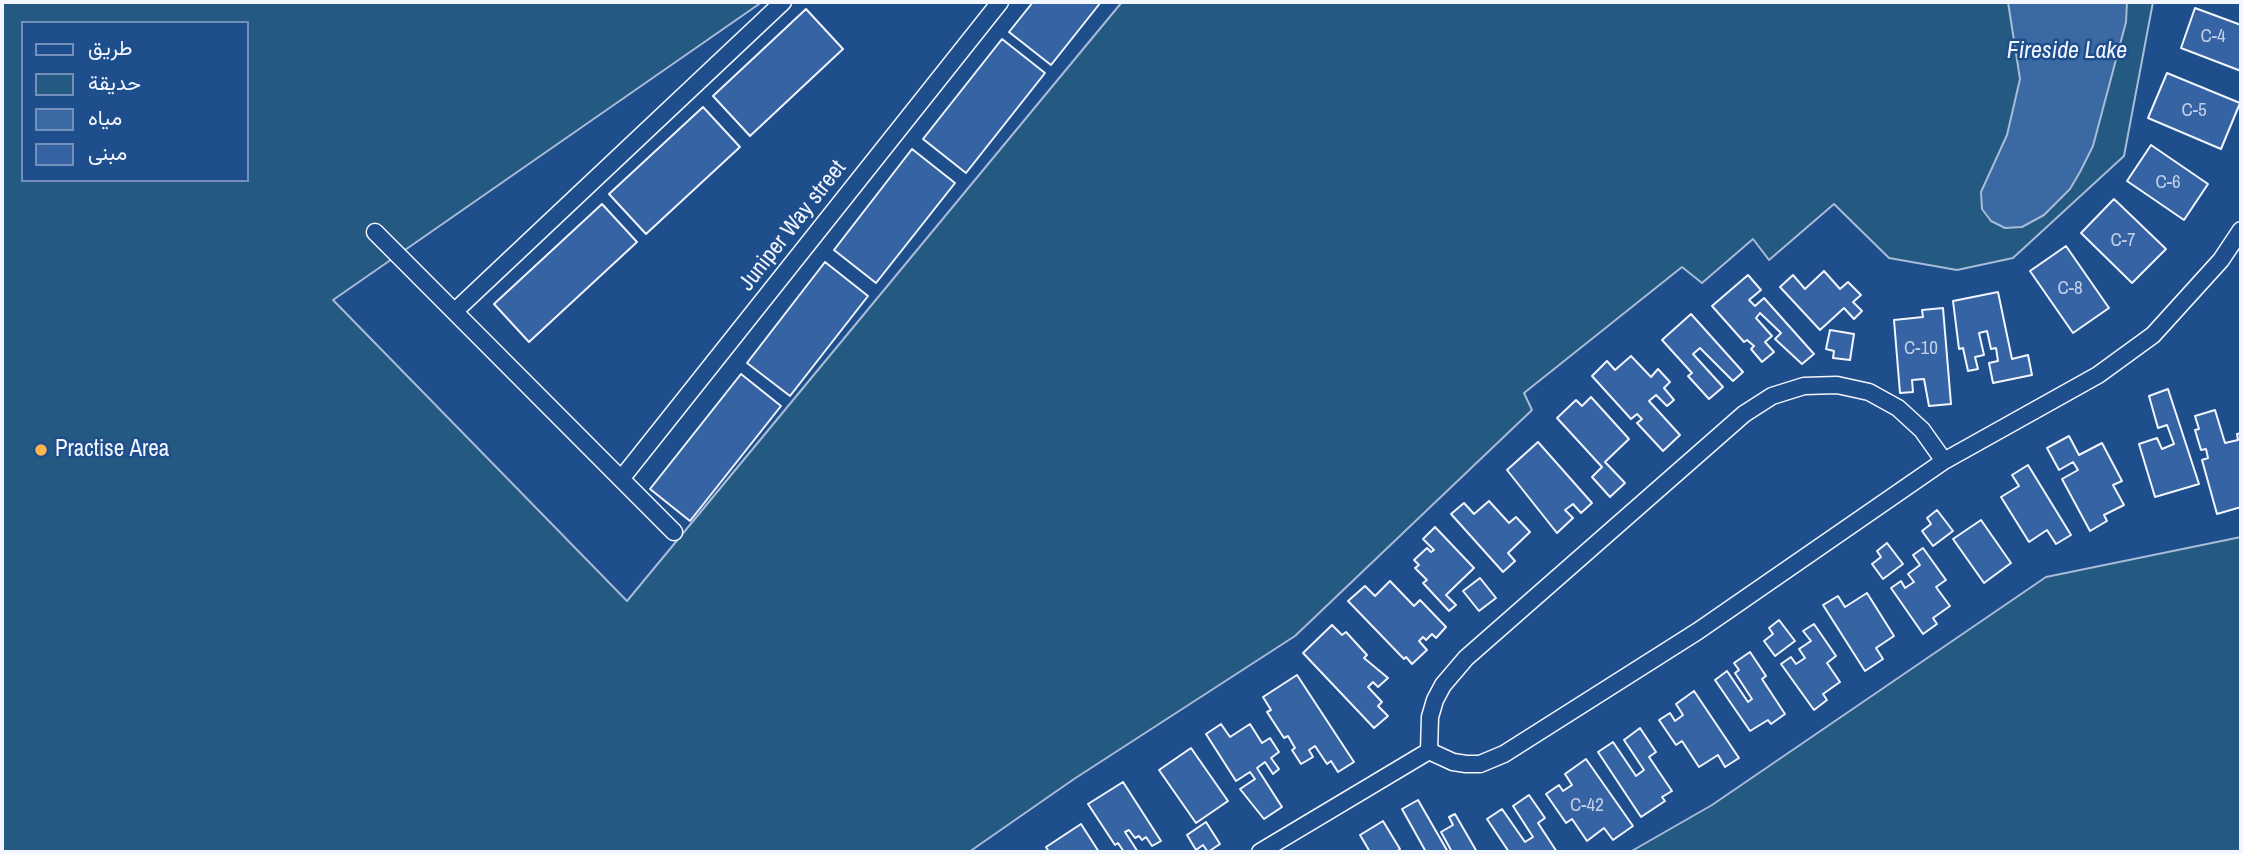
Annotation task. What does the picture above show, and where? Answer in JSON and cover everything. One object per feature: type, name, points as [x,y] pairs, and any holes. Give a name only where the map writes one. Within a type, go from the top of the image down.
[{"type":"street","points":[[455,311],[783,2]]},
{"type":"street","name":"Juniper Way street","points":[[621,479],[1000,2]]},
{"type":"street","points":[[1429,751],[1440,758],[1466,764],[1480,764],[1504,754],[1698,631],[1944,461],[2098,376],[2153,335],[2221,260],[2241,230]]},
{"type":"street","points":[[375,232],[674,532]]},
{"type":"street","points":[[1429,751],[1430,716],[1435,700],[1443,685],[1466,658],[1744,414],[1772,396],[1804,386],[1837,385],[1869,392],[1898,408],[1922,430],[1944,461]]},
{"type":"street","points":[[1261,852],[1429,751]]},
{"type":"green space","points":[[2,2],[762,2],[333,300],[627,601],[1122,2],[2153,2],[2124,156],[2013,258],[1957,270],[1889,258],[1834,204],[1769,260],[1753,239],[1702,283],[1682,267],[1524,393],[1532,410],[1295,636],[1074,779],[969,852],[2,852]]},
{"type":"green space","points":[[2241,537],[2241,852],[1630,852],[1712,805],[2046,577]]},
{"type":"water","name":"Fireside Lake","points":[[2008,2],[2127,2],[2126,22],[2093,146],[2080,172],[2070,189],[2044,215],[2022,227],[2005,228],[1991,221],[1982,209],[1981,192],[2007,135],[2020,79]]},
{"type":"building","points":[[1033,2],[1101,2],[1051,65],[1009,32]]},
{"type":"building","points":[[2195,8],[2241,25],[2241,71],[2181,48]]},
{"type":"building","points":[[806,9],[843,49],[750,136],[713,96]]},
{"type":"building","points":[[1002,39],[1045,73],[966,173],[923,139]]},
{"type":"building","points":[[2167,73],[2240,103],[2221,149],[2148,118]]},
{"type":"building","points":[[703,107],[740,147],[646,234],[609,194]]},
{"type":"building","points":[[2151,145],[2208,184],[2184,220],[2127,181]]},
{"type":"building","points":[[912,149],[955,183],[876,283],[834,250]]},
{"type":"building","points":[[2114,199],[2166,249],[2132,283],[2081,233]]},
{"type":"building","points":[[602,204],[637,242],[529,342],[494,304]]},
{"type":"building","points":[[2066,246],[2109,308],[2073,333],[2030,271]]},
{"type":"building","points":[[825,262],[868,296],[790,396],[747,363]]},
{"type":"building","points":[[1824,271],[1840,289],[1848,282],[1861,295],[1853,302],[1862,311],[1854,319],[1844,308],[1820,330],[1780,287],[1793,275],[1805,289]]},
{"type":"building","points":[[1748,275],[1761,290],[1749,300],[1755,306],[1764,298],[1814,354],[1802,364],[1775,339],[1781,333],[1760,313],[1756,318],[1772,336],[1765,342],[1774,352],[1762,362],[1751,349],[1754,346],[1747,340],[1744,342],[1712,306]]},
{"type":"building","points":[[1998,292],[2012,359],[2028,355],[2032,375],[1993,383],[1989,363],[1998,361],[1996,348],[1991,349],[1987,331],[1979,333],[1984,355],[1975,357],[1978,369],[1968,371],[1963,348],[1959,349],[1953,301]]},
{"type":"building","points":[[1943,308],[1951,404],[1929,406],[1924,379],[1912,380],[1913,392],[1900,393],[1894,320],[1923,317],[1922,310]]},
{"type":"building","points":[[1691,314],[1743,372],[1733,381],[1700,348],[1693,354],[1723,387],[1709,399],[1688,376],[1692,373],[1662,340]]},
{"type":"building","points":[[1830,330],[1854,334],[1850,360],[1833,358],[1834,351],[1826,349]]},
{"type":"building","points":[[1631,356],[1651,377],[1658,369],[1670,382],[1664,388],[1674,400],[1667,406],[1656,395],[1649,401],[1680,435],[1663,451],[1637,423],[1642,419],[1637,414],[1631,419],[1592,376],[1607,361],[1615,370]]},
{"type":"building","points":[[741,374],[781,406],[690,521],[650,489]]},
{"type":"building","points":[[2168,389],[2199,484],[2155,497],[2139,444],[2157,438],[2162,449],[2174,444],[2167,425],[2158,428],[2149,396]]},
{"type":"building","points":[[1591,397],[1629,439],[1605,462],[1625,483],[1610,497],[1592,477],[1602,467],[1557,418],[1576,400],[1582,406]]},
{"type":"building","points":[[2215,410],[2225,443],[2238,440],[2237,434],[2241,433],[2241,507],[2217,514],[2202,460],[2208,458],[2206,449],[2201,450],[2195,430],[2199,429],[2195,416]]},
{"type":"building","points":[[2069,436],[2079,455],[2102,443],[2122,481],[2113,485],[2124,505],[2104,515],[2107,521],[2090,531],[2062,479],[2078,470],[2073,462],[2059,470],[2047,448]]},
{"type":"building","points":[[1538,442],[1592,503],[1581,513],[1573,504],[1565,510],[1573,518],[1557,533],[1507,470]]},
{"type":"building","points":[[2028,465],[2071,535],[2056,544],[2047,530],[2029,542],[2001,497],[2019,486],[2012,475]]},
{"type":"building","points":[[1489,501],[1509,523],[1516,517],[1530,532],[1508,553],[1515,561],[1503,572],[1451,514],[1464,503],[1474,514]]},
{"type":"building","points":[[1937,510],[1953,531],[1933,546],[1922,531],[1931,524],[1927,518]]},
{"type":"building","points":[[1981,520],[2011,563],[1984,583],[1953,539]]},
{"type":"building","points":[[1435,527],[1474,568],[1446,595],[1456,605],[1449,611],[1423,583],[1427,580],[1415,568],[1419,565],[1414,560],[1427,548],[1431,552],[1434,550],[1423,539]]},
{"type":"building","points":[[1887,543],[1903,564],[1883,579],[1872,564],[1881,557],[1877,551]]},
{"type":"building","points":[[1923,548],[1946,580],[1936,587],[1950,606],[1933,618],[1937,624],[1923,634],[1891,588],[1901,581],[1905,588],[1914,582],[1908,574],[1920,565],[1913,555]]},
{"type":"building","points":[[1480,578],[1496,598],[1479,611],[1463,591]]},
{"type":"building","points":[[1390,581],[1414,606],[1420,600],[1446,627],[1436,638],[1432,634],[1426,640],[1423,637],[1419,641],[1427,650],[1412,664],[1348,601],[1365,586],[1375,596]]},
{"type":"building","points":[[1867,593],[1894,636],[1876,648],[1883,659],[1865,671],[1823,605],[1838,596],[1845,607]]},
{"type":"building","points":[[1779,620],[1795,641],[1775,656],[1764,641],[1773,634],[1769,628]]},
{"type":"building","points":[[1814,624],[1836,656],[1827,663],[1840,682],[1823,694],[1827,700],[1814,710],[1781,664],[1791,657],[1796,664],[1805,658],[1799,649],[1811,641],[1803,631]]},
{"type":"building","points":[[1332,625],[1342,635],[1346,632],[1367,655],[1364,658],[1388,678],[1378,687],[1373,682],[1368,687],[1382,702],[1378,706],[1388,716],[1374,728],[1303,653]]},
{"type":"building","points":[[1750,652],[1766,676],[1762,679],[1785,714],[1771,724],[1768,720],[1750,731],[1715,680],[1727,671],[1748,702],[1752,699],[1735,673],[1739,670],[1734,663]]},
{"type":"building","points":[[1297,675],[1354,762],[1338,772],[1331,761],[1327,764],[1315,746],[1309,750],[1313,757],[1301,764],[1292,750],[1295,748],[1288,736],[1284,738],[1267,712],[1271,710],[1263,697]]},
{"type":"building","points":[[1694,691],[1739,758],[1725,767],[1718,755],[1699,767],[1682,741],[1676,745],[1659,720],[1670,713],[1675,721],[1683,715],[1676,704]]},
{"type":"building","points":[[1221,724],[1230,737],[1250,724],[1262,743],[1270,738],[1279,752],[1271,758],[1279,769],[1273,774],[1265,762],[1257,768],[1282,807],[1264,819],[1240,789],[1255,779],[1250,772],[1236,781],[1206,734]]},
{"type":"building","points":[[1640,728],[1656,752],[1649,757],[1672,791],[1662,797],[1665,801],[1641,817],[1598,752],[1613,742],[1636,776],[1644,770],[1624,740]]},
{"type":"building","points":[[1191,748],[1228,801],[1196,823],[1159,770]]},
{"type":"building","points":[[1586,759],[1633,826],[1613,840],[1604,828],[1587,841],[1572,819],[1566,823],[1546,794],[1559,785],[1563,791],[1572,785],[1565,774]]},
{"type":"building","points":[[1123,782],[1161,841],[1152,846],[1146,837],[1142,840],[1139,836],[1135,838],[1129,830],[1125,832],[1138,852],[1124,852],[1118,843],[1115,845],[1088,804]]},
{"type":"building","points":[[1529,795],[1545,818],[1538,823],[1557,852],[1509,852],[1487,819],[1502,809],[1525,842],[1533,837],[1513,806]]},
{"type":"building","points":[[1418,800],[1448,852],[1426,852],[1402,809]]},
{"type":"building","points":[[1455,814],[1477,852],[1452,852],[1441,832],[1453,825],[1449,817]]},
{"type":"building","points":[[1383,821],[1400,849],[1397,852],[1370,852],[1360,835]]},
{"type":"building","points":[[1206,822],[1220,844],[1208,852],[1203,845],[1196,850],[1187,835]]},
{"type":"building","points":[[1081,824],[1099,852],[1049,852],[1046,847]]},
{"type":"place","name":"Practise Area","points":[[41,450]]}]
